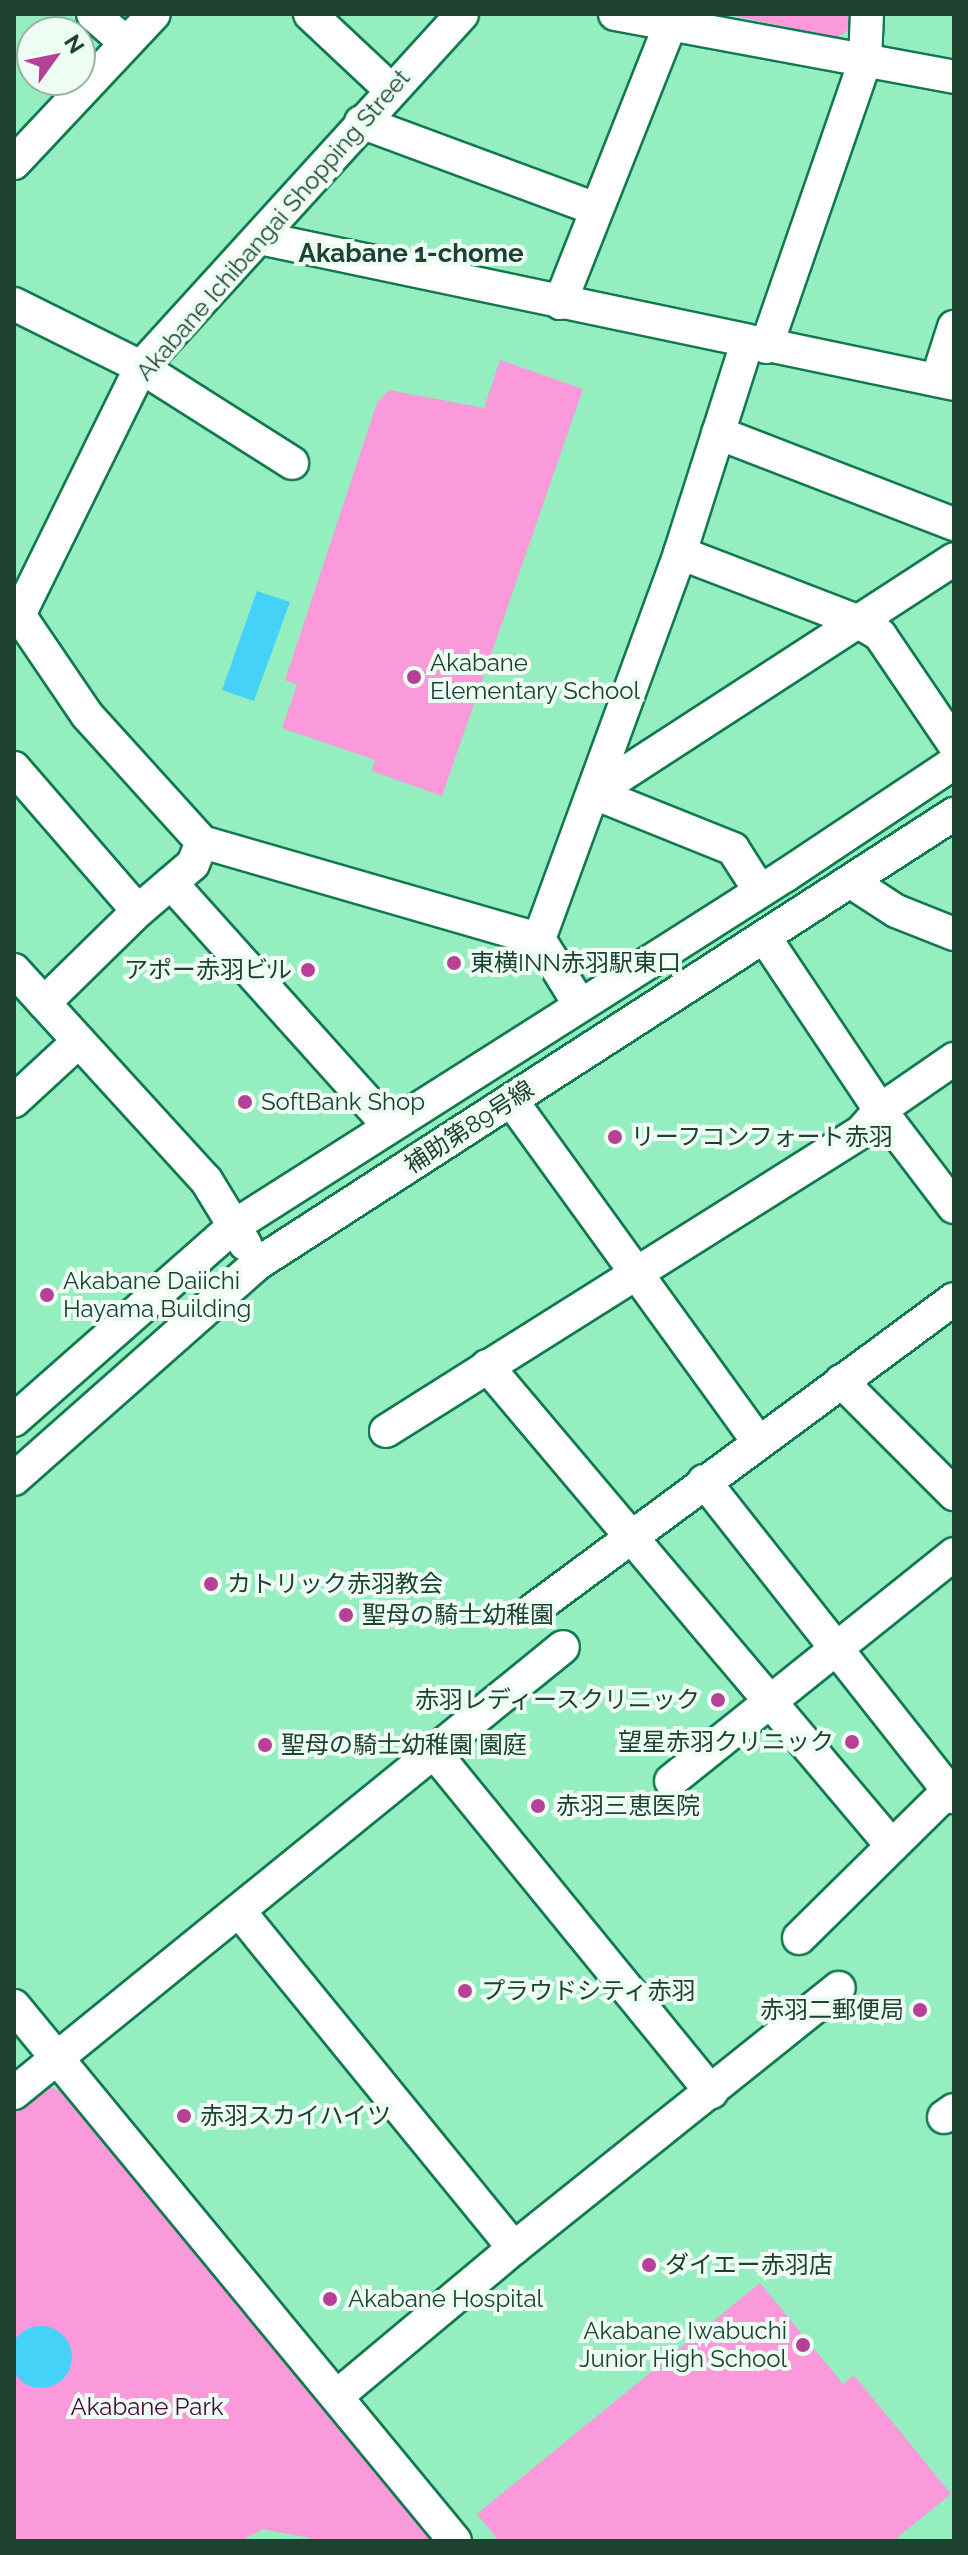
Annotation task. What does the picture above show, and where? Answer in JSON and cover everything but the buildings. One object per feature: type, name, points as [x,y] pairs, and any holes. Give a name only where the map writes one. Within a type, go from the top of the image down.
[{"type":"street","points":[[93,14],[126,43]]},
{"type":"street","points":[[14,163],[154,14]]},
{"type":"street","points":[[310,14],[391,90]]},
{"type":"street","name":"Akabane Ichibangai Shopping Street","points":[[17,616],[141,367],[462,14]]},
{"type":"street","points":[[615,14],[675,19],[865,61],[954,77]]},
{"type":"street","points":[[539,939],[680,553],[718,433],[757,345],[865,61],[867,14]]},
{"type":"street","points":[[560,303],[675,19]]},
{"type":"street","points":[[361,122],[596,209]]},
{"type":"street","points":[[260,238],[757,345],[945,382],[954,327]]},
{"type":"street","points":[[14,304],[141,367],[292,463]]},
{"type":"street","points":[[718,433],[954,524]]},
{"type":"street","points":[[680,553],[857,621],[880,635],[954,744]]},
{"type":"street","points":[[594,793],[954,559]]},
{"type":"street","points":[[17,616],[87,715],[202,842],[539,939],[580,1005]]},
{"type":"street","name":"補助第89号線","points":[[14,1420],[234,1226],[760,891],[954,763]]},
{"type":"street","points":[[14,768],[138,911]]},
{"type":"street","points":[[594,793],[733,849],[760,891]]},
{"type":"street","name":"補助第89号線","points":[[14,1479],[257,1264],[853,883],[954,814]]},
{"type":"street","points":[[44,1003],[138,911],[193,864],[202,842]]},
{"type":"street","points":[[171,883],[389,1126]]},
{"type":"street","points":[[853,883],[896,911],[954,934]]},
{"type":"street","points":[[765,938],[880,1110],[954,1207]]},
{"type":"street","points":[[14,970],[206,1180],[257,1264]]},
{"type":"street","points":[[14,1101],[79,1041]]},
{"type":"street","points":[[386,1431],[861,1132],[880,1110],[954,1059]]},
{"type":"street","points":[[511,1100],[758,1441]]},
{"type":"street","points":[[533,1610],[954,1299]]},
{"type":"street","points":[[487,1366],[892,1846]]},
{"type":"street","points":[[841,1381],[954,1494]]},
{"type":"street","points":[[704,1481],[952,1791],[799,1938]]},
{"type":"street","points":[[671,1781],[954,1554]]},
{"type":"street","points":[[14,2093],[563,1647]]},
{"type":"street","points":[[434,1752],[711,2092]]},
{"type":"street","points":[[239,1911],[514,2248]]},
{"type":"street","points":[[337,2396],[514,2248],[839,1988]]},
{"type":"street","points":[[14,2006],[455,2541]]},
{"type":"green space","points":[[726,14],[856,14],[856,24],[837,38]]},
{"type":"green space","points":[[500,360],[583,389],[442,796],[372,771],[375,760],[282,728],[297,685],[285,680],[377,403],[389,390],[484,408]]},
{"type":"green space","name":"Akabane Park","points":[[47,2086],[60,2091],[431,2540],[324,2541],[263,2529],[241,2541],[14,2541],[14,2109]]},
{"type":"green space","points":[[760,2283],[843,2384],[854,2375],[951,2494],[893,2541],[499,2541],[477,2514]]},
{"type":"water","points":[[257,591],[290,602],[254,701],[222,690]]},
{"type":"water","points":[[41,2326],[53,2328],[63,2335],[70,2345],[70,2369],[63,2379],[53,2386],[41,2388],[29,2386],[19,2379],[12,2369],[10,2357],[12,2345],[19,2335],[29,2328]]},
{"type":"place","name":"Akabane Elementary School","points":[[414,677]]},
{"type":"place","name":"東横INN赤羽駅東口","points":[[454,963]]},
{"type":"place","name":"アポー赤羽ビル","points":[[308,970]]},
{"type":"place","name":"SoftBank Shop","points":[[245,1102]]},
{"type":"place","name":"リーフコンフォート赤羽","points":[[615,1137]]},
{"type":"place","name":"Akabane Daiichi Hayama Building","points":[[47,1295]]},
{"type":"place","name":"カトリック赤羽教会","points":[[211,1584]]},
{"type":"place","name":"聖母の騎士幼稚園","points":[[346,1615]]},
{"type":"place","name":"赤羽レディースクリニック","points":[[718,1700]]},
{"type":"place","name":"望星赤羽クリニック","points":[[852,1742]]},
{"type":"place","name":"聖母の騎士幼稚園 園庭","points":[[265,1745]]},
{"type":"place","name":"赤羽三恵医院","points":[[538,1806]]},
{"type":"place","name":"プラウドシティ赤羽","points":[[465,1991]]},
{"type":"place","name":"赤羽二郵便局","points":[[920,2010]]},
{"type":"place","name":"赤羽スカイハイツ","points":[[184,2116]]},
{"type":"place","name":"ダイエー赤羽店","points":[[649,2265]]},
{"type":"place","name":"Akabane Hospital","points":[[330,2299]]},
{"type":"place","name":"Akabane Iwabuchi Junior High School","points":[[803,2345]]},
{"type":"district","name":"Akabane 1-chome","points":[[411,254]]}]
